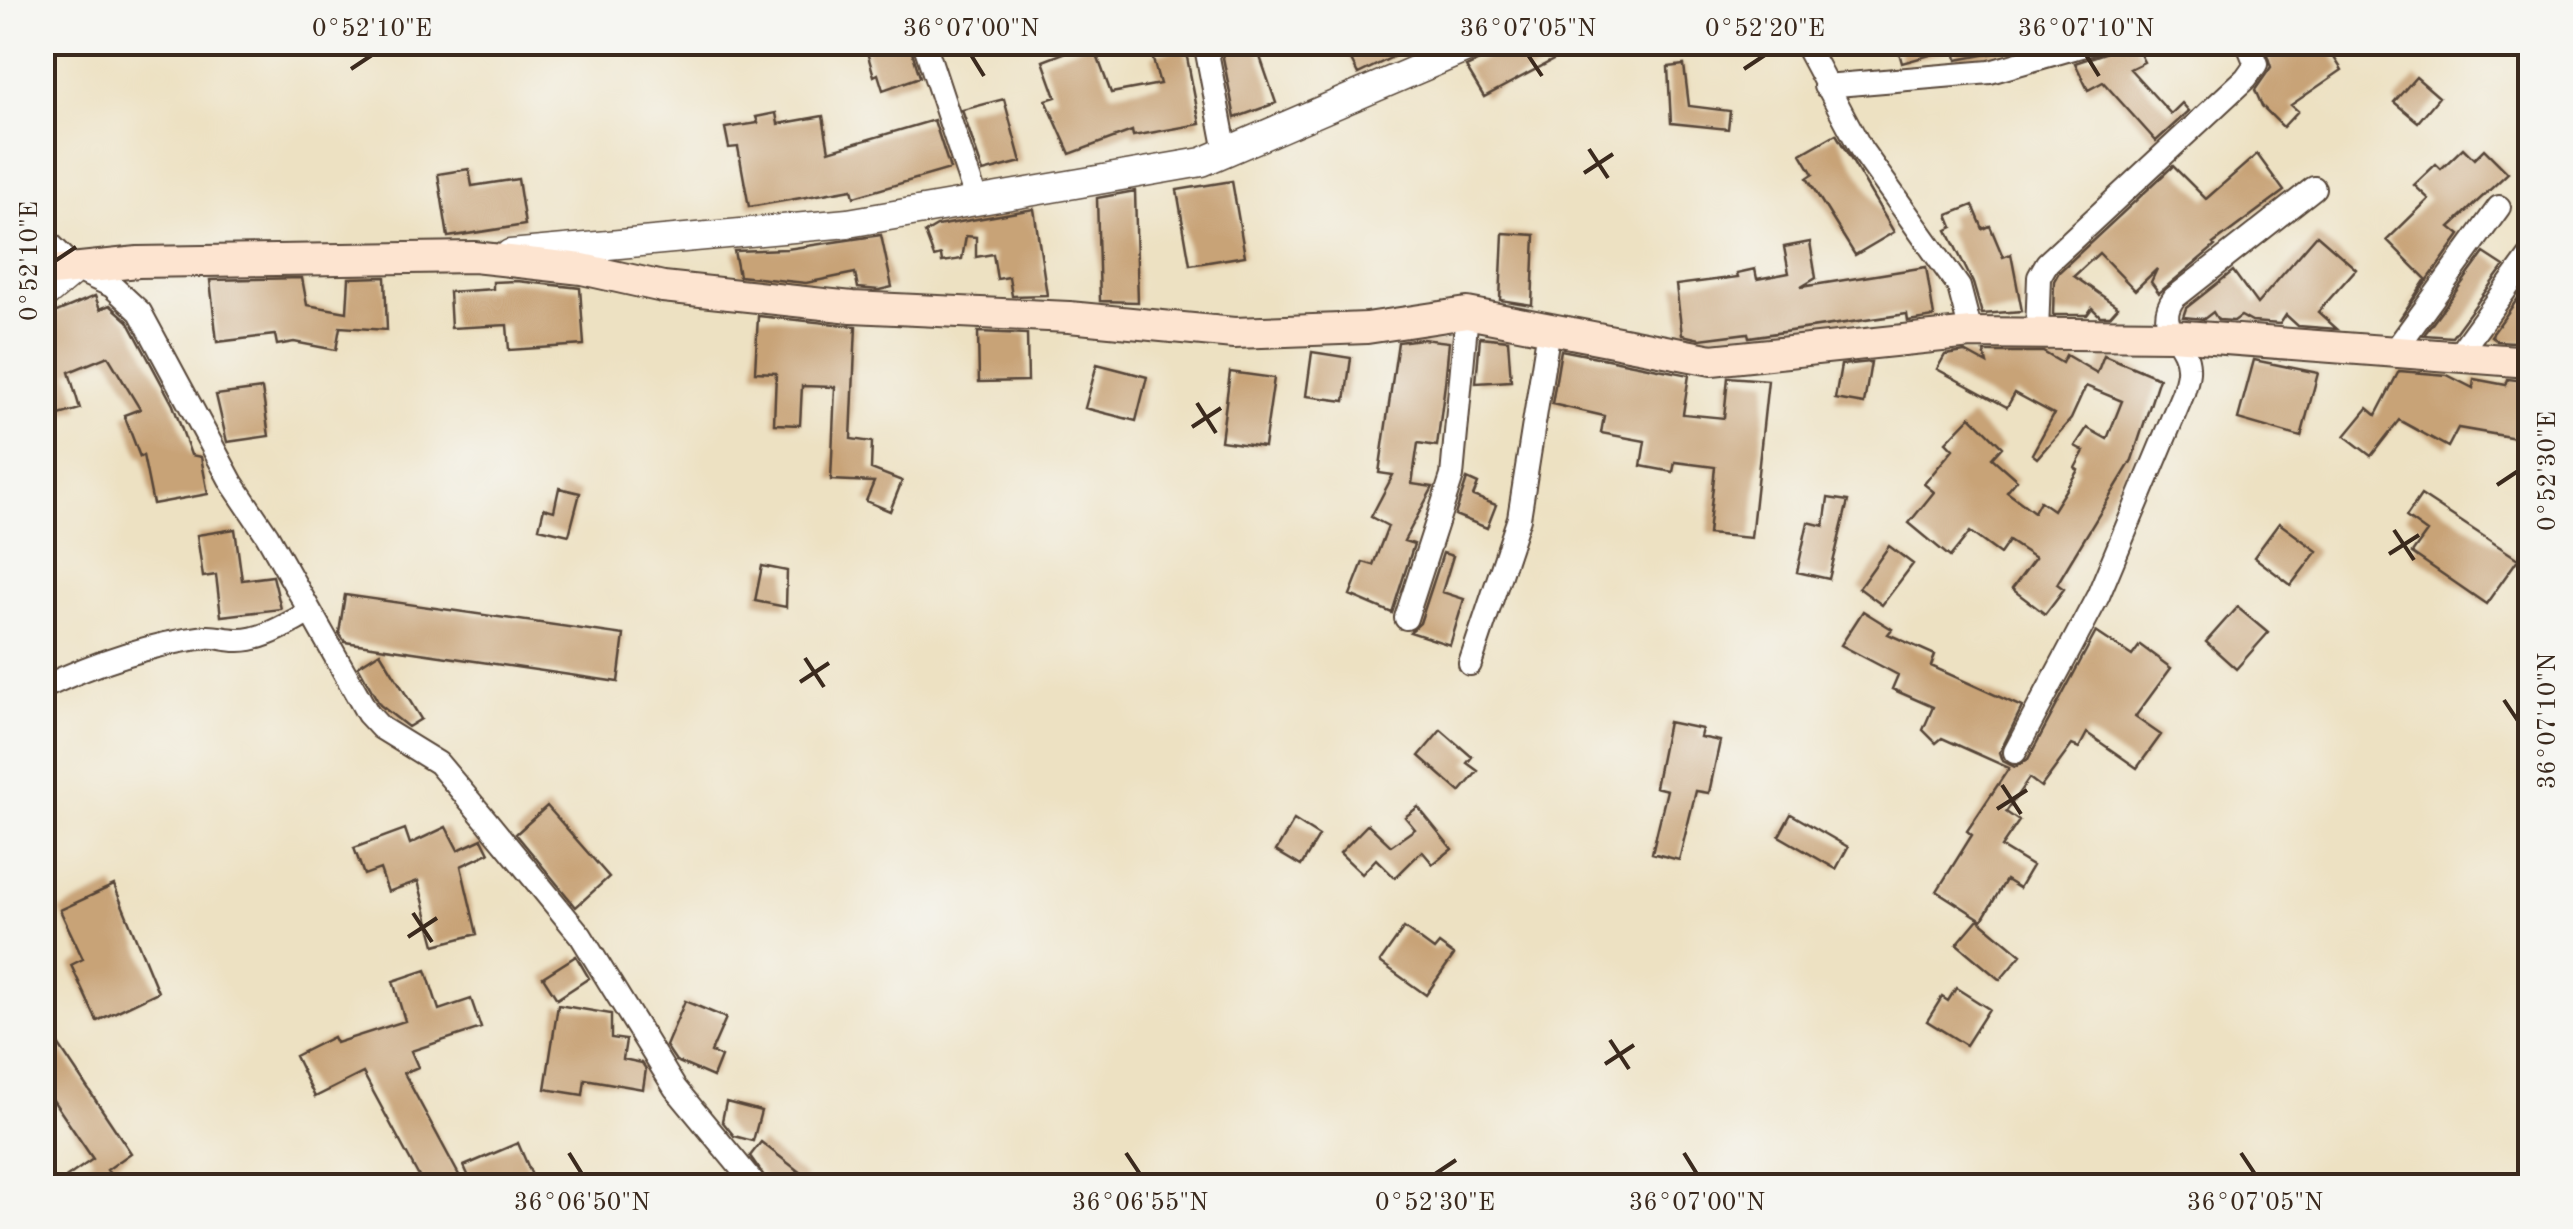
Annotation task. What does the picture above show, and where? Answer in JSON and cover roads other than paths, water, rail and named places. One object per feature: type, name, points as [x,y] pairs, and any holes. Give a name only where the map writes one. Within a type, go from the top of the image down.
[{"type":"main road","points":[[42,272],[138,262],[474,258],[582,269],[663,287],[852,307],[1068,316],[1234,333],[1367,328],[1467,313],[1712,360],[1971,332],[2172,335],[2530,362]]},
{"type":"street","points":[[924,42],[977,202]]},
{"type":"street","points":[[1206,42],[1226,152]]},
{"type":"street","points":[[474,258],[848,224],[1202,162],[1480,42]]},
{"type":"street","points":[[1804,42],[1861,149],[1959,287],[1971,332]]},
{"type":"street","points":[[1825,86],[1990,72],[2095,42]]},
{"type":"street","points":[[2037,333],[2039,277],[2047,263],[2246,78],[2256,64],[2247,42]]},
{"type":"street","points":[[2015,752],[2098,596],[2183,393],[2188,366],[2165,318],[2174,298],[2314,188]]},
{"type":"street","points":[[2396,349],[2499,207]]},
{"type":"street","points":[[42,243],[50,244],[75,269],[112,286],[140,312],[232,484],[266,535],[368,714],[381,728],[438,763],[581,936],[674,1088],[756,1186]]},
{"type":"street","points":[[2458,355],[2530,256]]},
{"type":"street","points":[[42,297],[75,269]]},
{"type":"street","points":[[1406,618],[1452,476],[1467,313]]},
{"type":"street","points":[[1470,664],[1519,518],[1549,329]]},
{"type":"street","points":[[42,688],[84,669],[157,647],[210,636],[240,640],[265,635],[309,613]]}]
